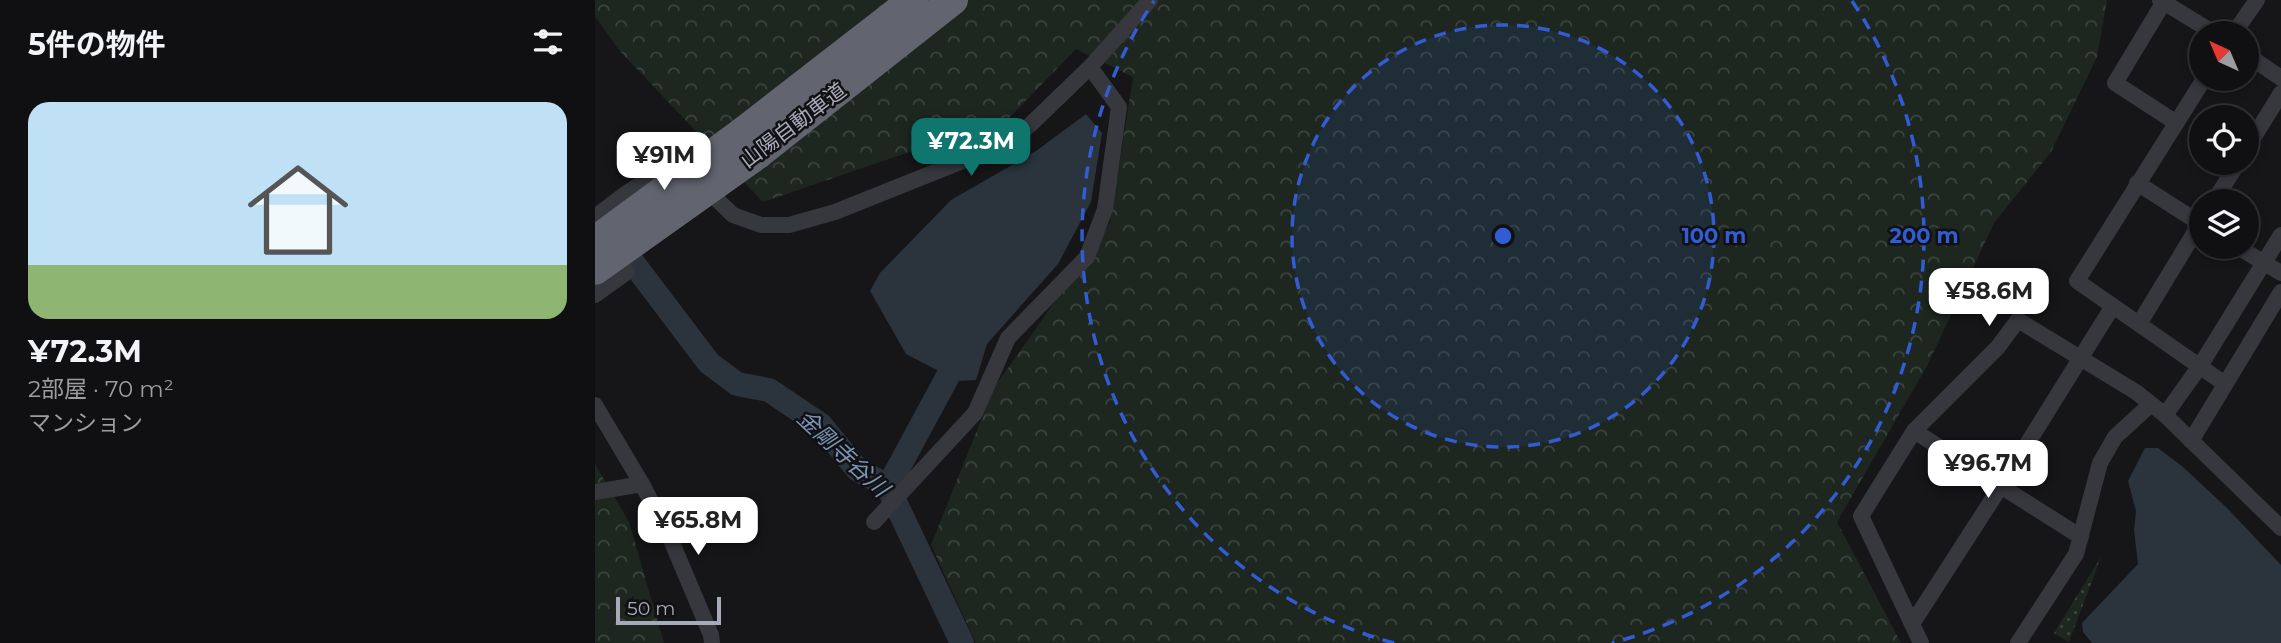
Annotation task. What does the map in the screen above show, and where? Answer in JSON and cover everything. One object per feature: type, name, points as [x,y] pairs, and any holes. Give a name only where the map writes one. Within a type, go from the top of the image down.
[{"type":"highway","name":"山陽自動車道","points":[[595,239],[751,142],[953,0]]},
{"type":"highway","name":"山陽自動車道","points":[[595,270],[751,142],[911,2]]},
{"type":"street","points":[[595,217],[653,176],[673,172],[694,178],[733,215],[761,225],[789,225],[835,212],[1000,146],[1030,125],[1090,66],[1150,0]]},
{"type":"street","points":[[2242,21],[2257,0]]},
{"type":"street","points":[[2175,122],[2115,83],[2163,1],[2195,21]]},
{"type":"street","points":[[2259,63],[2281,78]]},
{"type":"street","points":[[874,522],[975,413],[1008,338],[1087,257],[1105,209],[1119,107],[1090,66]]},
{"type":"street","points":[[2196,91],[2077,281],[2225,384]]},
{"type":"street","points":[[2259,129],[2281,93]]},
{"type":"street","points":[[2137,183],[2189,216]]},
{"type":"street","points":[[2165,415],[2200,366],[2281,235]]},
{"type":"street","points":[[595,239],[627,272],[595,295]]},
{"type":"street","points":[[2139,324],[2189,243]]},
{"type":"street","points":[[2258,259],[2281,273]]},
{"type":"street","points":[[2191,441],[2281,292]]},
{"type":"street","points":[[1912,624],[2113,306]]},
{"type":"street","points":[[1921,643],[1861,516],[1914,431],[1998,347],[2018,320],[2136,392],[2165,415],[2281,527]]},
{"type":"street","points":[[2018,643],[2076,554],[2100,463],[2115,437],[2151,404]]},
{"type":"street","points":[[595,405],[642,484],[687,577],[712,643]]},
{"type":"street","points":[[1914,431],[2081,537]]},
{"type":"street","points":[[595,492],[642,484]]},
{"type":"green space","points":[[595,0],[2107,0],[2097,57],[2051,152],[1994,223],[1927,366],[1837,522],[1901,643],[976,643],[931,545],[994,388],[1110,223],[1133,77],[1076,49],[1009,118],[763,202],[619,50],[595,16]]},
{"type":"green space","points":[[595,464],[629,522],[664,643],[595,643]]},
{"type":"green space","points":[[2101,557],[2069,642],[2054,633]]},
{"type":"shaded area","points":[[1086,114],[1102,133],[1091,202],[1058,264],[987,344],[976,380],[958,381],[906,354],[870,291],[880,273],[951,200],[1036,151]]},
{"type":"shaded area","points":[[2145,448],[2158,448],[2183,467],[2227,508],[2281,565],[2281,643],[2092,643],[2083,632],[2082,623],[2138,564],[2134,530],[2136,511],[2128,481]]},
{"type":"waterway","name":"金剛寺谷川","points":[[612,235],[709,363],[737,384],[769,390],[821,425],[857,469],[888,487],[962,643]]},
{"type":"waterway","points":[[888,487],[948,376]]}]
